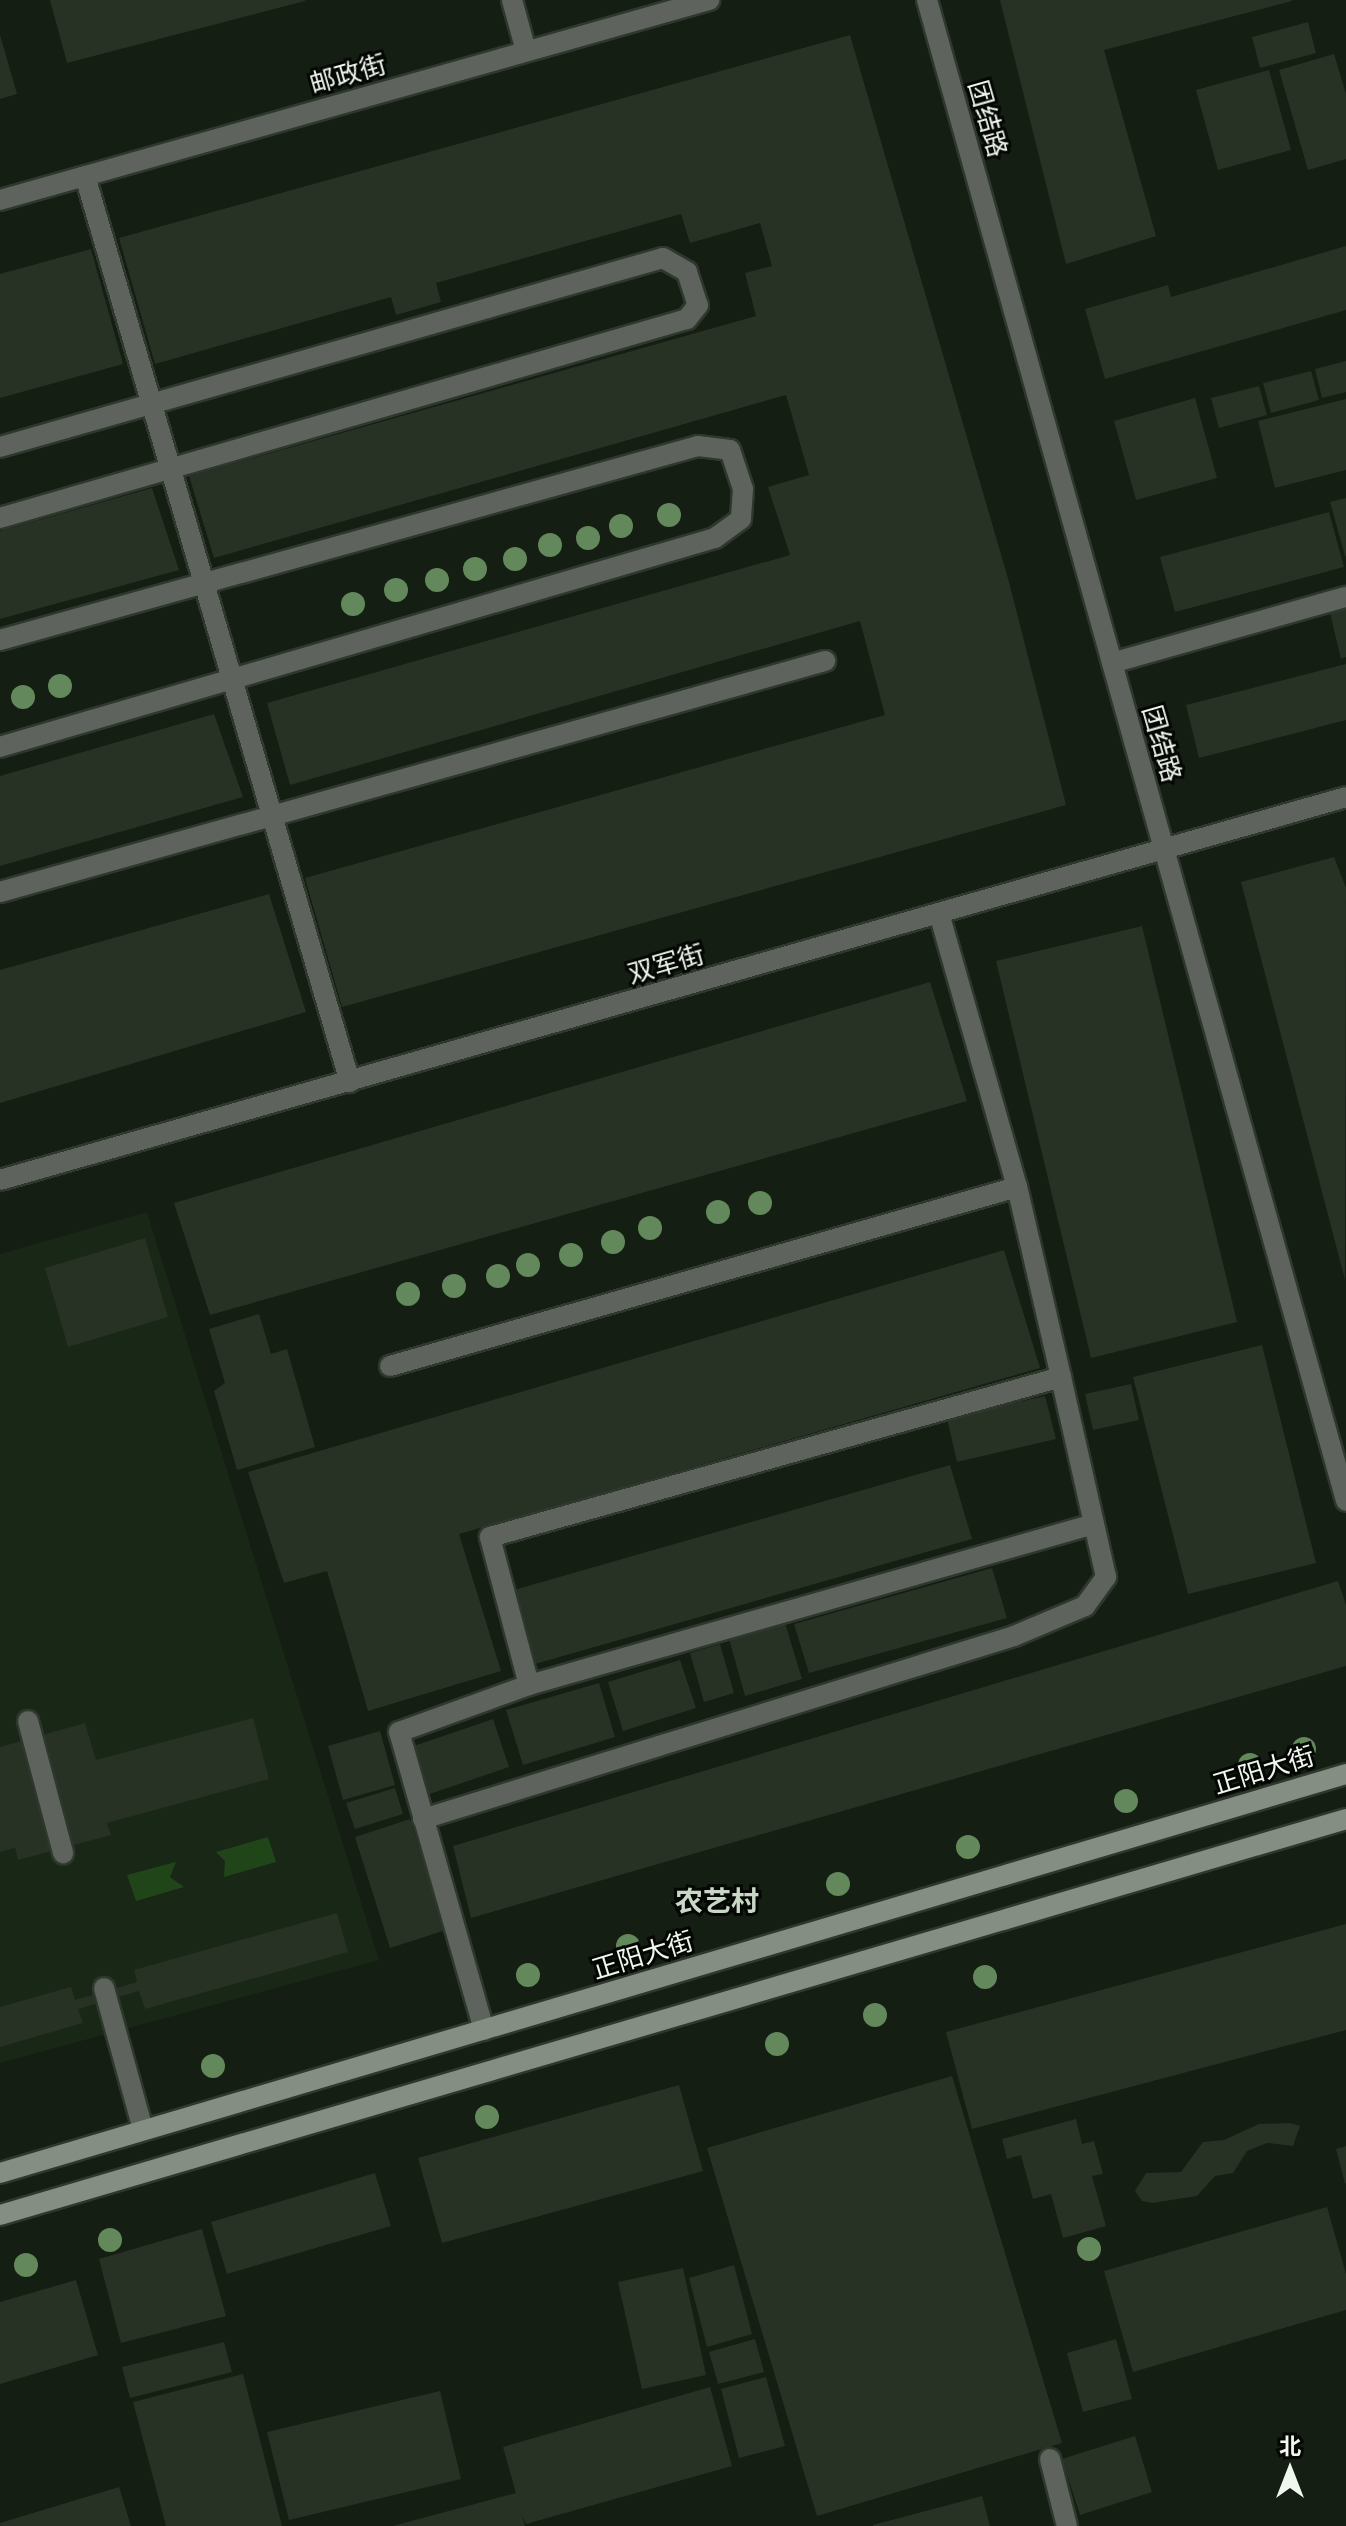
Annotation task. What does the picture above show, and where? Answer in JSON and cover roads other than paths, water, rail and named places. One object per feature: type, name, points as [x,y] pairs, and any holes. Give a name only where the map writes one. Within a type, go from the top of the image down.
[{"type":"main road","name":"正阳大街","points":[[0,2173],[1346,1774]]},
{"type":"main road","points":[[0,2215],[1346,1819]]},
{"type":"street","points":[[512,0],[526,51]]},
{"type":"street","name":"邮政街","points":[[0,200],[709,0]]},
{"type":"street","name":"团结路","points":[[927,0],[1346,1501]]},
{"type":"street","points":[[85,176],[350,1082]]},
{"type":"street","points":[[0,447],[663,258],[687,272],[698,305],[687,319],[0,518]]},
{"type":"street","points":[[0,640],[698,446],[730,450],[743,489],[741,519],[715,538],[0,747]]},
{"type":"street","points":[[1112,663],[1346,597]]},
{"type":"street","points":[[0,892],[272,813],[825,661]]},
{"type":"street","name":"双军街","points":[[0,1180],[1346,797]]},
{"type":"street","points":[[423,1819],[999,1641],[1085,1606],[1106,1577],[1017,1187],[939,914]]},
{"type":"street","points":[[390,1366],[1017,1187]]},
{"type":"street","points":[[529,1685],[490,1537],[1061,1377]]},
{"type":"street","points":[[484,2030],[399,1732],[529,1685],[1094,1524]]},
{"type":"street","points":[[28,1721],[63,1853]]},
{"type":"street","points":[[104,1988],[143,2130]]},
{"type":"street","points":[[1050,2459],[1067,2526]]},
{"type":"district","name":"农艺村","points":[[717,1901]]}]
